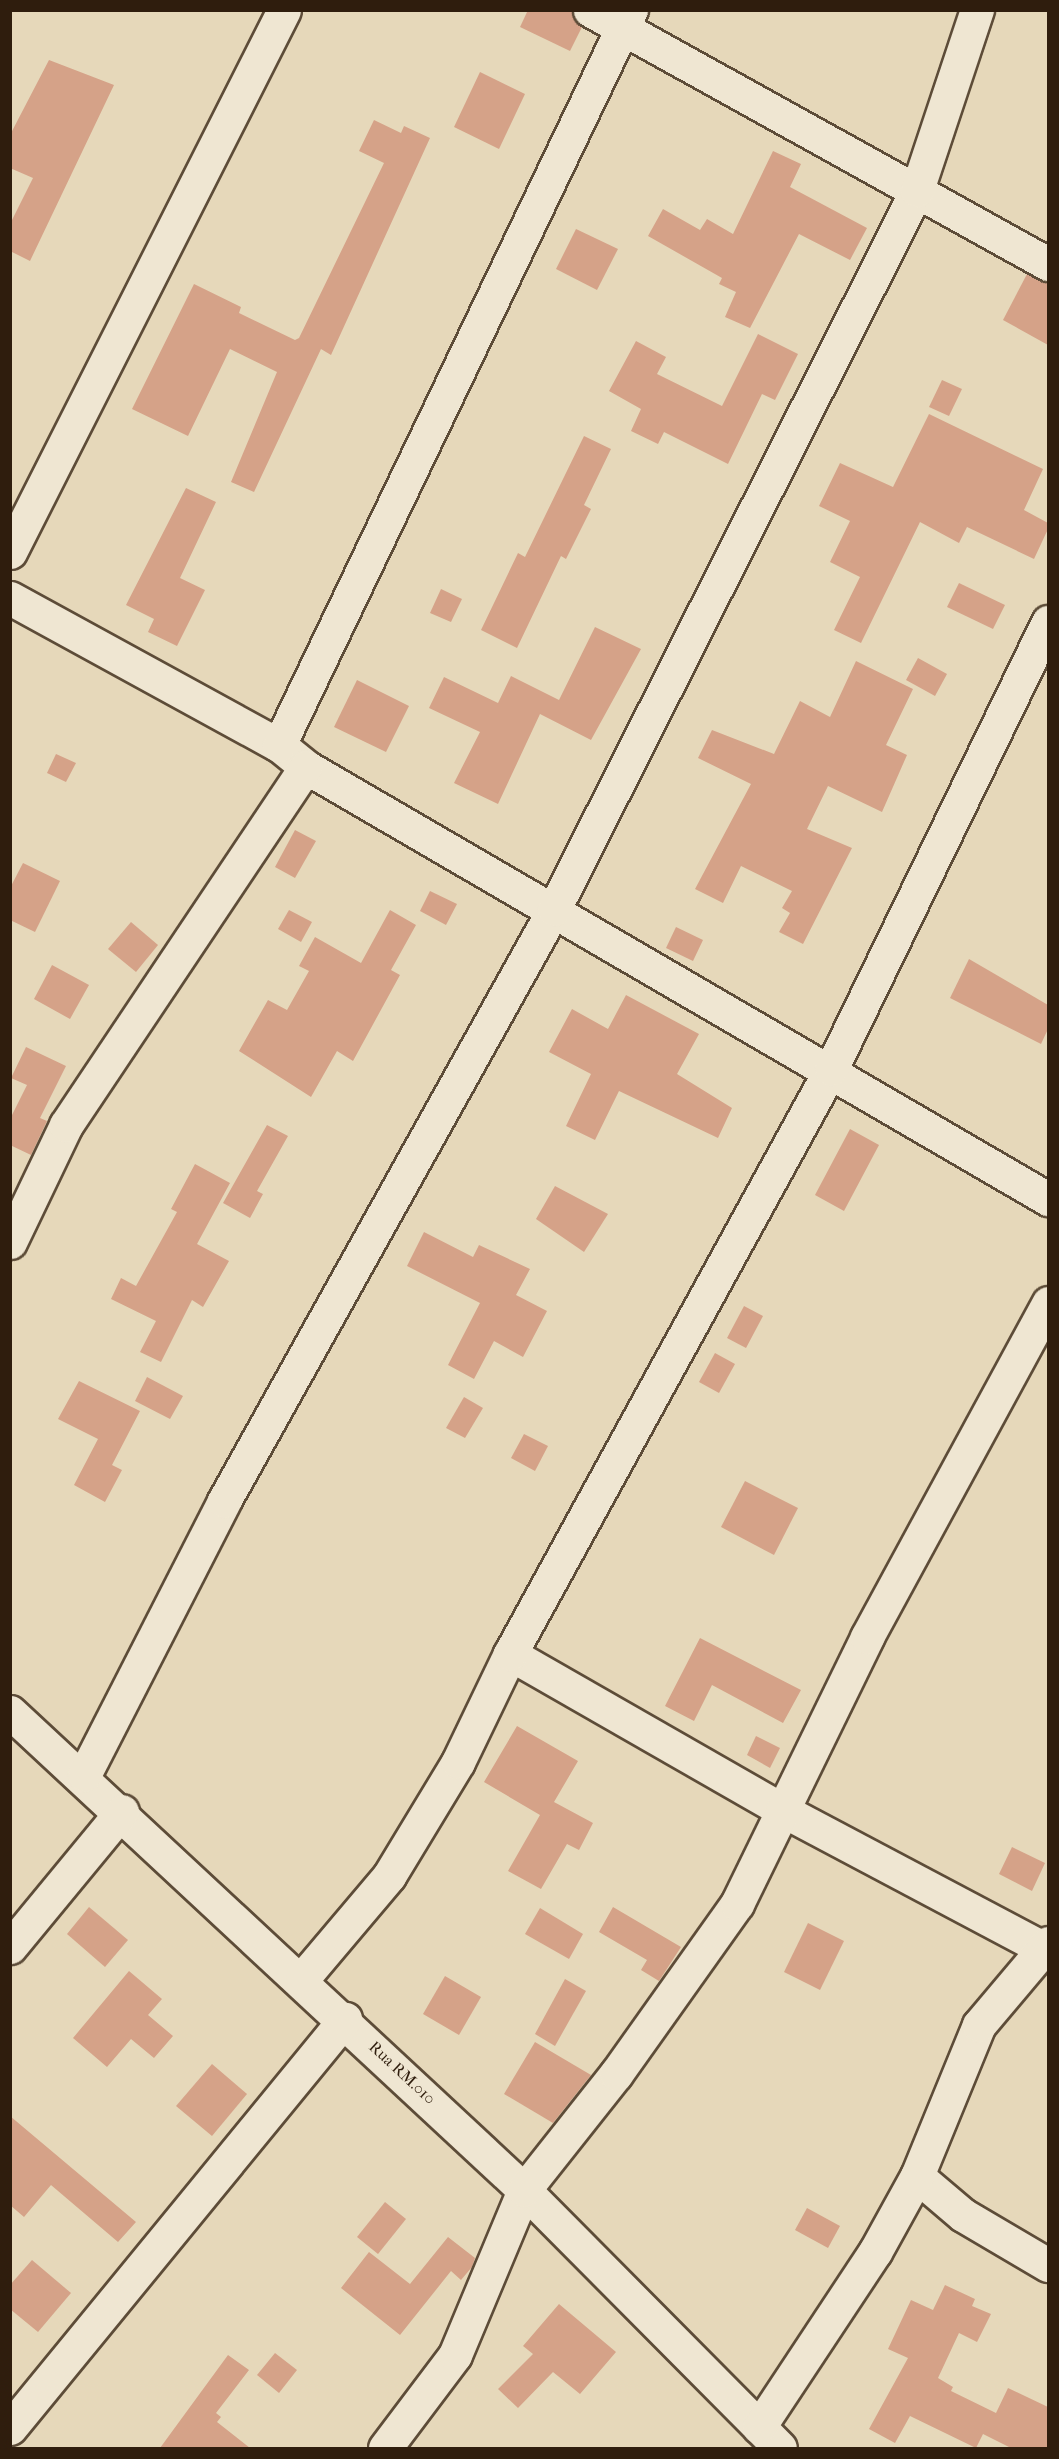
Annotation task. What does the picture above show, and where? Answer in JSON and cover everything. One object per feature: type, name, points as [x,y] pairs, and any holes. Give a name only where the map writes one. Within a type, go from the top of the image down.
[{"type":"street","points":[[10,552],[284,10]]},
{"type":"street","points":[[590,10],[626,21],[1048,264]]},
{"type":"street","points":[[84,1775],[224,1501],[554,909],[918,190],[977,10]]},
{"type":"street","points":[[279,745],[626,21]]},
{"type":"street","points":[[10,598],[279,745],[306,767],[831,1069],[1048,1199]]},
{"type":"street","points":[[302,1979],[389,1876],[458,1762],[510,1654],[831,1069],[1048,622]]},
{"type":"street","points":[[10,1242],[66,1125],[306,767]]},
{"type":"street","points":[[385,2448],[455,2355],[524,2190],[616,2074],[737,1904],[782,1810],[952,1476],[1048,1303]]},
{"type":"street","points":[[510,1654],[782,1810],[893,1866],[1046,1949],[979,2025],[917,2176],[769,2438]]},
{"type":"street","name":"Rua RM.010","points":[[10,1712],[84,1775],[524,2190],[769,2438]]},
{"type":"street","points":[[10,1947],[122,1811]]},
{"type":"street","points":[[10,2428],[345,2019]]},
{"type":"street","points":[[917,2176],[963,2215],[1048,2265]]},
{"type":"building","points":[[528,10],[571,10],[582,27],[570,51],[520,27]]},
{"type":"building","points":[[49,60],[114,85],[30,261],[10,251],[10,224],[33,178],[10,168],[10,135]]},
{"type":"building","points":[[480,72],[525,94],[499,149],[454,127]]},
{"type":"building","points":[[374,120],[401,133],[404,126],[430,138],[331,355],[321,349],[254,492],[231,482],[277,372],[230,349],[188,436],[132,409],[194,284],[241,307],[239,313],[295,340],[299,338],[384,163],[359,151]]},
{"type":"building","points":[[773,151],[801,164],[790,187],[867,228],[850,260],[799,234],[750,328],[725,317],[736,292],[719,284],[722,278],[648,236],[663,209],[700,230],[707,219],[733,234]]},
{"type":"building","points":[[576,229],[618,249],[597,290],[556,269]]},
{"type":"building","points":[[1027,274],[1048,283],[1048,345],[1003,320]]},
{"type":"building","points":[[758,334],[798,354],[775,400],[762,394],[728,464],[664,432],[658,444],[631,431],[641,409],[609,391],[636,341],[666,357],[657,374],[722,406]]},
{"type":"building","points":[[942,380],[962,389],[949,416],[929,407]]},
{"type":"building","points":[[929,414],[1043,469],[1024,510],[1048,523],[1048,529],[1034,559],[967,527],[959,543],[920,522],[861,643],[834,630],[860,577],[830,562],[850,521],[819,506],[840,463],[893,487]]},
{"type":"building","points":[[584,436],[611,449],[584,505],[591,509],[566,559],[561,556],[517,648],[481,630],[518,553],[525,557]]},
{"type":"building","points":[[186,488],[216,502],[180,578],[205,590],[177,646],[148,632],[154,619],[126,605]]},
{"type":"building","points":[[959,583],[1005,605],[993,629],[947,607]]},
{"type":"building","points":[[441,589],[462,599],[451,622],[430,613]]},
{"type":"building","points":[[595,627],[641,649],[591,740],[540,714],[498,804],[454,783],[480,732],[429,708],[444,677],[498,703],[511,676],[559,700]]},
{"type":"building","points":[[918,658],[947,674],[935,696],[906,680]]},
{"type":"building","points":[[856,661],[913,689],[886,745],[907,755],[882,812],[828,786],[807,829],[852,848],[803,944],[779,932],[790,913],[782,908],[792,891],[741,866],[723,903],[695,889],[751,784],[698,758],[712,730],[774,754],[800,701],[830,717]]},
{"type":"building","points":[[357,680],[409,706],[386,752],[334,727]]},
{"type":"building","points":[[56,754],[76,763],[66,782],[47,773]]},
{"type":"building","points":[[295,830],[316,841],[295,878],[275,867]]},
{"type":"building","points":[[23,863],[60,881],[35,932],[10,920],[10,888]]},
{"type":"building","points":[[430,891],[457,904],[446,925],[420,911]]},
{"type":"building","points":[[289,910],[312,922],[301,942],[278,929]]},
{"type":"building","points":[[390,910],[416,925],[391,970],[400,975],[353,1061],[337,1051],[311,1097],[239,1051],[268,1000],[287,1010],[309,971],[299,966],[315,937],[361,963]]},
{"type":"building","points":[[131,922],[158,945],[136,972],[108,949]]},
{"type":"building","points":[[676,927],[703,940],[693,961],[666,948]]},
{"type":"building","points":[[969,959],[1048,1005],[1048,1029],[1041,1044],[950,998]]},
{"type":"building","points":[[52,965],[89,985],[70,1019],[34,999]]},
{"type":"building","points":[[626,995],[699,1034],[677,1074],[732,1108],[718,1138],[619,1091],[595,1140],[566,1126],[591,1074],[549,1052],[572,1009],[608,1029]]},
{"type":"building","points":[[26,1047],[66,1066],[40,1118],[47,1121],[31,1155],[10,1145],[10,1119],[27,1085],[11,1078]]},
{"type":"building","points":[[267,1125],[288,1136],[257,1191],[263,1194],[250,1218],[223,1203]]},
{"type":"building","points":[[850,1129],[879,1145],[844,1211],[815,1195]]},
{"type":"building","points":[[195,1164],[230,1183],[197,1244],[229,1261],[203,1307],[192,1300],[161,1362],[140,1352],[156,1321],[111,1299],[121,1278],[136,1286],[177,1212],[171,1209]]},
{"type":"building","points":[[555,1186],[608,1214],[584,1252],[536,1219]]},
{"type":"building","points":[[424,1232],[473,1257],[479,1245],[530,1269],[516,1295],[547,1311],[523,1357],[494,1341],[474,1379],[448,1365],[480,1303],[407,1266]]},
{"type":"building","points":[[744,1306],[763,1316],[746,1348],[727,1338]]},
{"type":"building","points":[[715,1353],[735,1364],[719,1393],[699,1382]]},
{"type":"building","points":[[147,1377],[183,1396],[170,1419],[135,1401]]},
{"type":"building","points":[[79,1381],[140,1411],[112,1465],[122,1470],[105,1502],[74,1485],[98,1439],[58,1419]]},
{"type":"building","points":[[464,1397],[483,1408],[465,1438],[446,1428]]},
{"type":"building","points":[[524,1434],[548,1446],[535,1471],[511,1458]]},
{"type":"building","points":[[745,1481],[798,1508],[774,1555],[721,1527]]},
{"type":"building","points":[[700,1638],[801,1690],[783,1723],[712,1685],[694,1721],[665,1706]]},
{"type":"building","points":[[517,1726],[578,1761],[554,1802],[593,1823],[579,1850],[567,1844],[541,1889],[508,1871],[540,1815],[484,1782]]},
{"type":"building","points":[[756,1736],[780,1748],[770,1768],[747,1755]]},
{"type":"building","points":[[1012,1847],[1045,1863],[1032,1891],[999,1874]]},
{"type":"building","points":[[89,1907],[128,1940],[105,1967],[67,1934]]},
{"type":"building","points":[[613,1907],[681,1947],[659,1981],[641,1970],[647,1960],[599,1932]]},
{"type":"building","points":[[540,1908],[583,1934],[569,1959],[525,1934]]},
{"type":"building","points":[[808,1923],[844,1941],[820,1990],[784,1972]]},
{"type":"building","points":[[129,1971],[162,1999],[148,2015],[173,2036],[154,2058],[131,2039],[107,2067],[73,2038]]},
{"type":"building","points":[[445,1976],[481,1997],[459,2035],[423,2014]]},
{"type":"building","points":[[565,1979],[586,1991],[555,2046],[535,2034]]},
{"type":"building","points":[[535,2042],[591,2075],[553,2123],[504,2094]]},
{"type":"building","points":[[212,2064],[247,2094],[212,2136],[176,2106]]},
{"type":"building","points":[[10,2116],[136,2222],[118,2242],[51,2185],[24,2217],[10,2205]]},
{"type":"building","points":[[385,2202],[406,2219],[378,2254],[357,2237]]},
{"type":"building","points":[[807,2208],[840,2226],[828,2248],[795,2230]]},
{"type":"building","points":[[448,2237],[475,2258],[472,2267],[461,2280],[451,2271],[400,2335],[341,2288],[369,2252],[410,2284]]},
{"type":"building","points":[[32,2260],[71,2293],[38,2332],[10,2309],[10,2285]]},
{"type":"building","points":[[945,2285],[975,2299],[972,2306],[991,2314],[977,2342],[959,2333],[938,2378],[953,2387],[951,2391],[996,2413],[1008,2388],[1048,2407],[1048,2448],[1011,2448],[983,2434],[976,2448],[910,2416],[895,2443],[869,2429],[908,2358],[888,2349],[911,2300],[933,2310]]},
{"type":"building","points":[[559,2304],[616,2352],[580,2394],[553,2372],[518,2408],[498,2389],[533,2354],[523,2346]]},
{"type":"building","points":[[275,2353],[297,2370],[279,2393],[257,2375]]},
{"type":"building","points":[[228,2355],[249,2370],[216,2413],[221,2417],[217,2422],[250,2448],[160,2448]]}]
